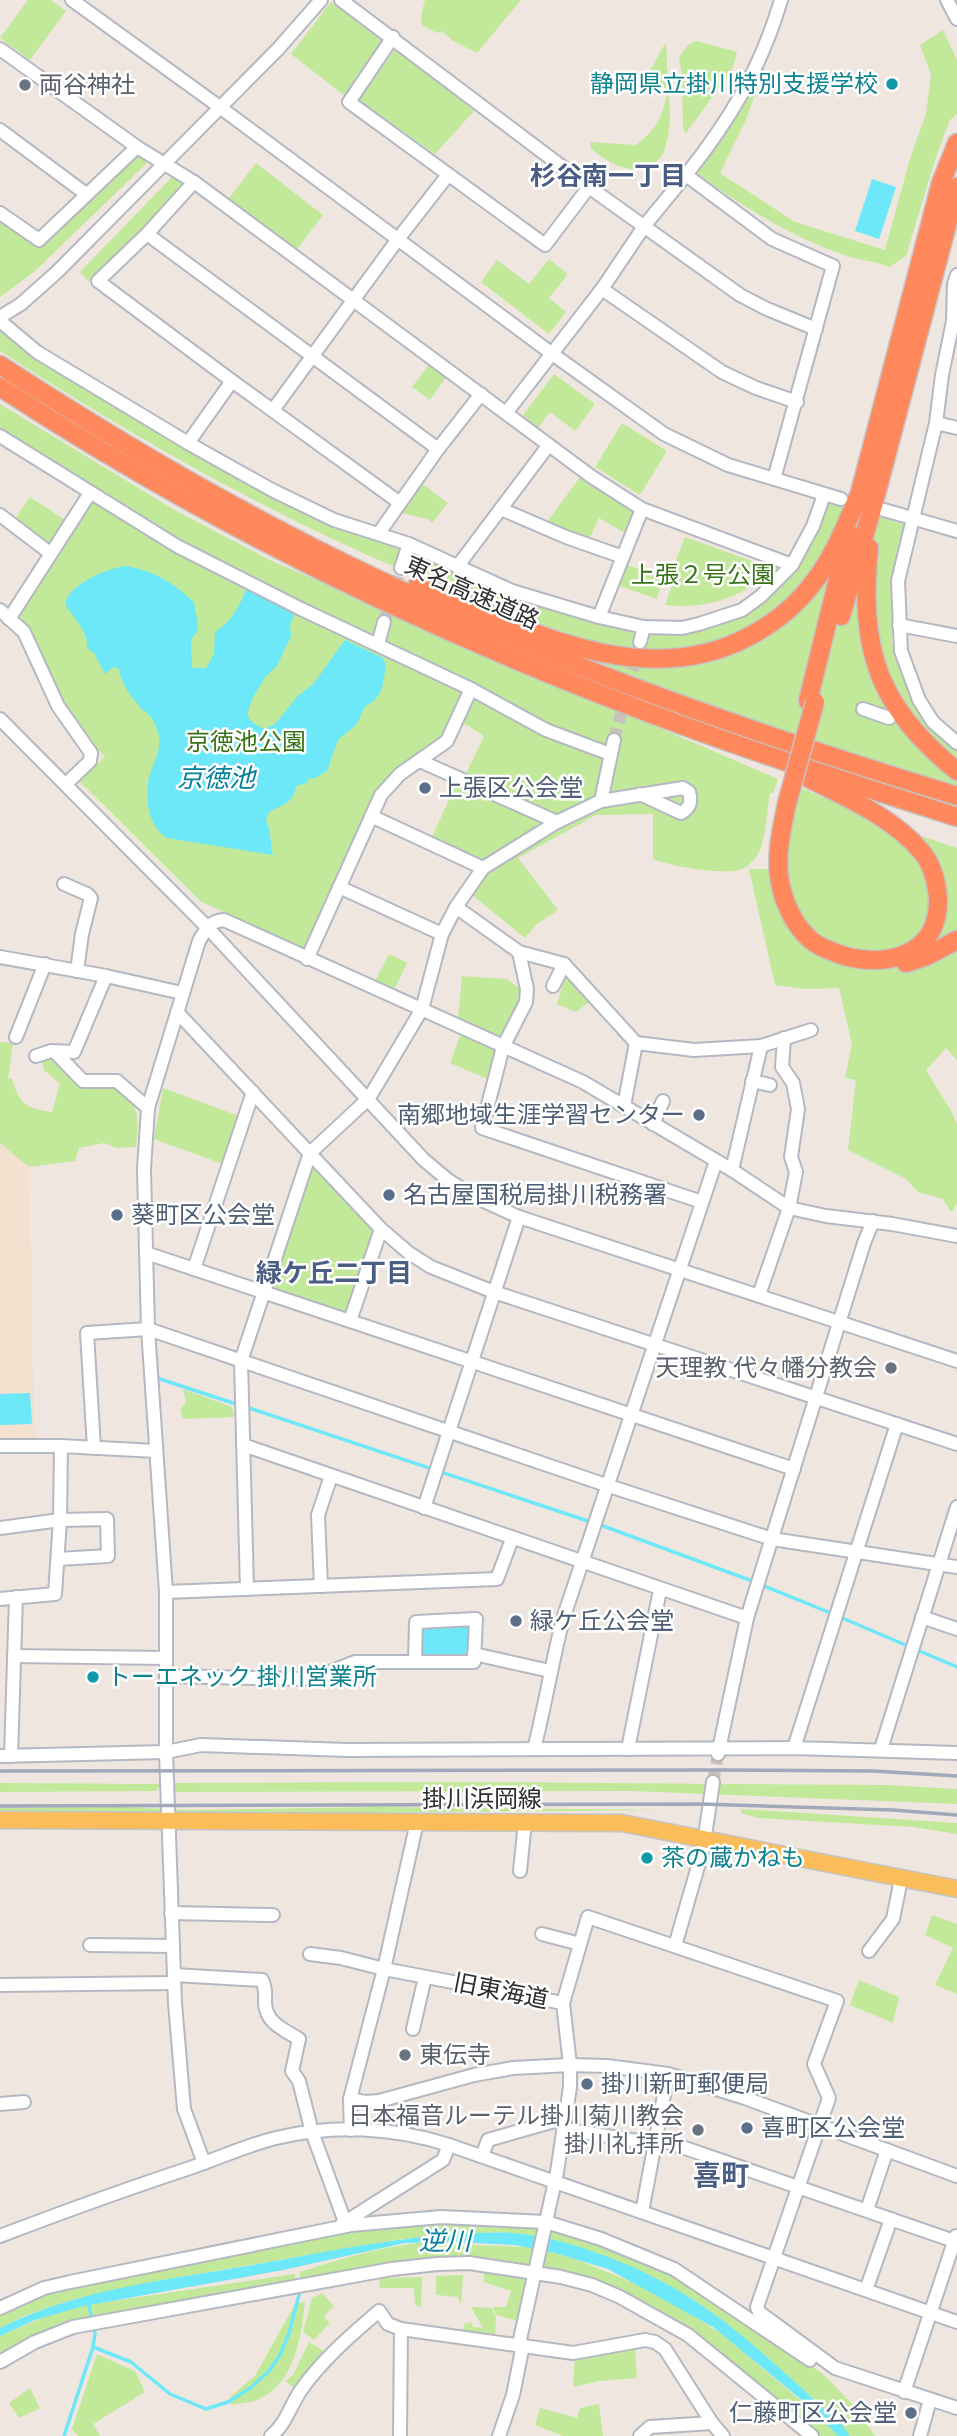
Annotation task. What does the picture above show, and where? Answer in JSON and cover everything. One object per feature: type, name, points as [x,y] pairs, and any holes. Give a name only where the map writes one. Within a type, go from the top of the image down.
[{"type":"highway","points":[[957,143],[942,183],[872,502],[866,595],[867,622],[882,682],[902,718],[935,754],[957,771]]},
{"type":"highway","points":[[957,187],[872,502],[784,802],[770,863],[774,894],[788,923],[808,946],[832,959],[866,967],[899,965],[927,956],[957,940]]},
{"type":"highway","name":"東名高速道路","points":[[0,365],[147,457],[237,508],[389,584],[493,631],[601,675],[806,749],[957,796]]},
{"type":"highway","name":"東名高速道路","points":[[0,387],[138,473],[292,557],[486,646],[595,692],[758,752],[957,817]]},
{"type":"highway","points":[[237,508],[529,631],[597,652],[625,658],[664,660],[718,651],[761,631],[781,616],[813,584],[872,502]]},
{"type":"highway","points":[[758,752],[890,822],[921,852],[932,867],[938,907],[932,928],[919,947],[908,954],[888,959],[851,958],[814,943],[800,928],[788,909],[779,880],[779,841],[784,802]]},
{"type":"main road","name":"掛川浜岡線","points":[[0,1820],[622,1823],[957,1889]]},
{"type":"street","points":[[72,0],[221,107],[551,354],[664,434],[728,465],[841,499]]},
{"type":"street","points":[[321,0],[278,49],[57,272],[0,319],[37,352],[188,443],[272,490],[334,520],[409,544],[512,591],[599,617],[644,627],[682,628],[742,610],[761,596],[792,565],[813,526],[824,495]]},
{"type":"street","points":[[341,0],[394,37],[589,187],[740,295],[816,329]]},
{"type":"street","points":[[506,413],[602,289],[645,225],[719,134],[761,57],[780,0]]},
{"type":"street","points":[[947,0],[957,19]]},
{"type":"street","points":[[394,37],[349,102],[545,245],[589,187]]},
{"type":"street","points":[[0,49],[137,147],[194,183],[548,446],[642,509],[792,565]]},
{"type":"street","points":[[0,130],[86,194]]},
{"type":"street","points":[[0,213],[38,240],[137,147]]},
{"type":"street","points":[[273,410],[448,175]]},
{"type":"street","points":[[686,175],[772,239],[833,266],[774,480]]},
{"type":"street","points":[[194,183],[147,234],[98,281],[400,503]]},
{"type":"street","points":[[147,234],[438,449]]},
{"type":"street","points":[[957,275],[954,284],[955,321],[942,375],[936,423],[898,581],[900,648],[922,705],[933,722],[957,743]]},
{"type":"street","points":[[602,289],[722,372],[756,388],[797,402]]},
{"type":"street","points":[[188,443],[232,381]]},
{"type":"street","points":[[379,533],[438,449],[481,394]]},
{"type":"street","points":[[936,423],[957,428]]},
{"type":"street","points":[[0,436],[177,546],[471,689],[546,730],[611,754]]},
{"type":"street","points":[[457,567],[548,446]]},
{"type":"street","points":[[66,784],[90,761],[91,753],[58,706],[24,632],[5,615],[90,493]]},
{"type":"street","points":[[872,502],[913,519],[957,531]]},
{"type":"street","points":[[501,509],[566,537],[623,557]]},
{"type":"street","points":[[599,617],[642,509]]},
{"type":"street","points":[[0,515],[50,553]]},
{"type":"street","points":[[401,568],[409,544]]},
{"type":"street","points":[[377,644],[384,622]]},
{"type":"street","points":[[899,625],[957,636]]},
{"type":"street","points":[[640,642],[644,627]]},
{"type":"street","points":[[307,959],[381,795],[400,775],[447,741],[471,689]]},
{"type":"street","points":[[907,711],[922,705]]},
{"type":"street","points":[[863,709],[889,718]]},
{"type":"street","points":[[0,719],[207,927],[424,1160],[448,1180],[475,1197],[519,1217],[957,1361]]},
{"type":"street","points":[[601,801],[614,740]]},
{"type":"street","points":[[420,761],[557,822]]},
{"type":"street","points":[[247,1589],[241,1361],[310,1153],[367,1100],[422,1009],[443,934],[456,907],[483,868],[557,822],[601,801],[640,794]]},
{"type":"street","points":[[371,816],[483,868]]},
{"type":"street","points":[[64,884],[91,898],[77,971]]},
{"type":"street","points":[[339,887],[443,934]]},
{"type":"street","points":[[456,907],[519,952],[564,964],[636,1043],[694,1050],[761,1046],[806,1028]]},
{"type":"street","points":[[204,2163],[184,2109],[174,1979],[166,1752],[166,1592],[148,1329],[144,1168],[148,1108],[182,993],[199,941],[207,927],[217,920],[224,920],[583,1082],[732,1170],[789,1208],[957,1236]]},
{"type":"street","points":[[519,952],[527,989],[526,1002],[503,1047],[482,1128],[702,1202]]},
{"type":"street","points":[[0,957],[182,993]]},
{"type":"street","points":[[16,1037],[45,964]]},
{"type":"street","points":[[553,986],[564,964]]},
{"type":"street","points":[[36,1056],[51,1051],[74,1052],[106,976]]},
{"type":"street","points":[[177,1012],[381,1229],[409,1253],[431,1267],[494,1292],[957,1444]]},
{"type":"street","points":[[759,1295],[789,1208],[796,1172],[792,1155],[798,1110],[793,1083],[782,1067],[784,1038]]},
{"type":"street","points":[[624,1106],[636,1043]]},
{"type":"street","points":[[732,1170],[761,1046]]},
{"type":"street","points":[[55,1052],[83,1081],[117,1081],[148,1108]]},
{"type":"street","points":[[752,1081],[770,1085]]},
{"type":"street","points":[[194,1269],[253,1092]]},
{"type":"street","points":[[653,1124],[663,1101]]},
{"type":"street","points":[[534,1749],[563,1619],[716,1161]]},
{"type":"street","points":[[424,1508],[519,1217]]},
{"type":"street","points":[[718,1751],[747,1618],[873,1221]]},
{"type":"street","points":[[350,1321],[381,1229]]},
{"type":"street","points":[[146,1253],[794,1469]]},
{"type":"street","points":[[94,1448],[87,1333],[148,1329],[772,1539],[957,1567]]},
{"type":"street","points":[[794,1748],[897,1424]]},
{"type":"street","points":[[243,1445],[747,1618]]},
{"type":"street","points":[[0,1446],[156,1451]]},
{"type":"street","points":[[0,1599],[55,1594],[61,1520],[61,1446]]},
{"type":"street","points":[[321,1586],[318,1516],[331,1476]]},
{"type":"street","points":[[881,1749],[957,1507]]},
{"type":"street","points":[[0,1528],[61,1520],[107,1519],[108,1556],[58,1559]]},
{"type":"street","points":[[166,1592],[497,1579],[512,1539]]},
{"type":"street","points":[[628,1749],[660,1590]]},
{"type":"street","points":[[16,1597],[14,1656],[6,1683],[5,1756],[166,1752],[201,1745],[347,1750],[718,1751],[794,1748],[957,1753]]},
{"type":"street","points":[[922,1617],[957,1629]]},
{"type":"street","points":[[166,1676],[302,1679],[317,1677],[355,1662],[415,1662],[474,1661],[476,1619],[416,1622],[415,1662]]},
{"type":"street","points":[[474,1654],[550,1671]]},
{"type":"street","points":[[14,1656],[166,1658]]},
{"type":"street","points":[[675,1945],[704,1841],[713,1782]]},
{"type":"street","points":[[351,2130],[350,2099],[384,1969],[417,1822]]},
{"type":"street","points":[[520,1871],[525,1822]]},
{"type":"street","points":[[869,1951],[893,1919],[901,1879]]},
{"type":"street","points":[[171,1913],[273,1915]]},
{"type":"street","name":"旧東海道","points":[[310,1954],[563,2003],[588,1917],[675,1945],[837,2001],[814,2064],[829,2098],[819,2125]]},
{"type":"street","points":[[542,1934],[580,1944]]},
{"type":"street","points":[[90,1945],[173,1946]]},
{"type":"street","points":[[413,2029],[425,1977]]},
{"type":"street","points":[[1,1986],[174,1979],[262,1980],[265,1987],[266,2013],[271,2021],[299,2039],[292,2071],[299,2081],[312,2132],[342,2224]]},
{"type":"street","points":[[499,2436],[513,2395],[555,2182],[570,2087],[563,2003]]},
{"type":"street","points":[[350,2099],[372,2102],[474,2075],[513,2068],[607,2066],[668,2074],[819,2125],[957,2176]]},
{"type":"street","points":[[642,2212],[668,2074]]},
{"type":"street","points":[[0,2104],[24,2102]]},
{"type":"street","points":[[482,2156],[488,2140],[564,2123],[655,2141],[956,2239],[904,2392]]},
{"type":"street","points":[[819,2125],[757,2307],[758,2312],[835,2368],[957,2408]]},
{"type":"street","points":[[0,2236],[99,2198],[275,2138],[351,2130],[410,2134],[482,2156],[957,2322]]},
{"type":"street","points":[[342,2224],[443,2160],[449,2145]]},
{"type":"street","points":[[867,2210],[887,2150]]},
{"type":"street","points":[[0,2308],[44,2288],[70,2281],[342,2224],[441,2217],[546,2225],[601,2239],[674,2269],[808,2360],[821,2360]]},
{"type":"street","points":[[866,2290],[891,2219]]},
{"type":"street","points":[[0,2362],[56,2333],[84,2325],[414,2266],[469,2263],[536,2271],[592,2285],[660,2317],[688,2335],[812,2436]]},
{"type":"street","points":[[271,2436],[280,2428],[301,2391],[336,2349],[379,2311],[388,2324],[401,2329],[573,2353],[645,2340],[655,2342],[665,2349],[723,2436]]},
{"type":"street","points":[[400,2436],[401,2329]]},
{"type":"street","points":[[920,2436],[930,2400]]},
{"type":"street","points":[[640,2436],[650,2427],[712,2423]]},
{"type":"shaded area","points":[[0,1143],[29,1167],[35,1439],[0,1441]]},
{"type":"green space","points":[[28,0],[51,0],[66,11],[30,60],[0,38]]},
{"type":"green space","points":[[425,0],[521,0],[477,53],[453,41],[442,31],[437,33],[422,25]]},
{"type":"green space","points":[[331,2],[383,42],[345,96],[291,54]]},
{"type":"green space","points":[[943,30],[957,60],[957,114],[950,120],[937,154],[906,256],[890,267],[844,255],[784,229],[747,208],[694,171],[760,66],[765,68],[745,122],[720,173],[795,222],[885,250],[909,162],[926,113],[931,75],[920,45]]},
{"type":"green space","points":[[696,41],[737,52],[732,70],[686,133],[683,129],[679,57],[688,45]]},
{"type":"green space","points":[[666,42],[670,118],[663,154],[649,170],[618,165],[591,149],[590,142],[636,145],[654,127],[661,115],[668,91],[649,72]]},
{"type":"green space","points":[[396,48],[474,111],[435,154],[359,100]]},
{"type":"green space","points":[[143,150],[150,160],[34,272],[0,297],[0,220],[34,245]]},
{"type":"green space","points":[[256,163],[323,215],[295,252],[226,202]]},
{"type":"green space","points":[[172,177],[185,184],[89,282],[80,272]]},
{"type":"green space","points":[[549,259],[568,274],[549,298],[566,312],[549,334],[481,282],[497,260],[529,284]]},
{"type":"green space","points":[[6,330],[292,502],[468,575],[648,627],[734,617],[796,568],[826,501],[905,525],[892,579],[892,644],[915,705],[935,731],[957,751],[957,790],[712,709],[583,659],[588,640],[510,614],[358,551],[211,477],[69,395],[0,351],[0,334]]},
{"type":"green space","points":[[430,363],[446,377],[430,400],[412,387]]},
{"type":"green space","points":[[554,374],[595,404],[575,431],[550,412],[538,428],[523,415]]},
{"type":"green space","name":"京徳池公園","points":[[0,404],[173,509],[270,560],[778,779],[773,793],[770,793],[763,840],[757,855],[745,867],[731,871],[708,871],[671,864],[653,859],[653,814],[596,815],[518,858],[558,910],[537,924],[525,938],[471,894],[480,877],[559,822],[479,866],[429,843],[459,778],[463,780],[484,736],[459,720],[455,727],[377,796],[306,946],[302,948],[200,901],[79,781],[105,757],[63,710],[32,635],[18,613],[92,497],[217,567],[0,435]]},
{"type":"green space","points":[[622,423],[667,451],[640,495],[595,467]]},
{"type":"green space","points":[[581,476],[633,511],[625,533],[599,518],[589,539],[547,522]]},
{"type":"green space","points":[[421,483],[448,503],[432,523],[428,519],[401,513]]},
{"type":"green space","points":[[30,497],[65,520],[50,543],[15,519]]},
{"type":"green space","name":"上張２号公園","points":[[685,537],[777,570],[724,599],[697,605],[665,605],[675,577],[670,575]]},
{"type":"green space","points":[[627,565],[663,578],[657,599],[620,586]]},
{"type":"green space","points":[[797,786],[896,835],[928,872],[933,904],[917,941],[874,955],[817,939],[793,908],[783,866]]},
{"type":"green space","points":[[906,831],[957,848],[957,935],[931,949],[941,911]]},
{"type":"green space","points":[[749,869],[768,869],[781,914],[819,955],[851,967],[902,967],[957,942],[957,1060],[946,1048],[926,1070],[957,1124],[957,1204],[951,1212],[943,1199],[918,1192],[906,1179],[848,1150],[856,1080],[845,1078],[852,1044],[839,988],[805,989],[775,985]]},
{"type":"green space","points":[[389,954],[407,963],[394,990],[375,981]]},
{"type":"green space","points":[[567,971],[592,1000],[576,1012],[557,1004]]},
{"type":"green space","points":[[462,976],[507,979],[519,988],[518,1009],[502,1038],[458,1019]]},
{"type":"green space","points":[[461,1033],[496,1051],[490,1080],[450,1063]]},
{"type":"green space","points":[[0,1042],[13,1043],[8,1079],[12,1078],[17,1094],[24,1103],[35,1109],[52,1112],[60,1084],[44,1070],[41,1056],[53,1053],[84,1083],[117,1081],[136,1111],[136,1147],[116,1148],[104,1143],[79,1148],[75,1161],[29,1167],[0,1143]]},
{"type":"green space","points":[[163,1088],[239,1116],[223,1164],[154,1139]]},
{"type":"green space","points":[[315,1168],[374,1232],[347,1312],[275,1289],[273,1285],[311,1169]]},
{"type":"green space","points":[[183,1389],[232,1407],[234,1417],[183,1419],[180,1410],[186,1402]]},
{"type":"green space","points":[[0,1783],[161,1784],[156,1791],[0,1792]]},
{"type":"green space","points":[[172,1783],[888,1785],[957,1789],[957,1804],[631,1791],[172,1792]]},
{"type":"green space","points":[[125,1807],[185,1810],[379,1807],[670,1810],[0,1816],[0,1808]]},
{"type":"green space","points":[[741,1809],[957,1823],[957,1834],[913,1827],[758,1818],[741,1813]]},
{"type":"green space","points":[[932,1915],[957,1924],[957,1994],[935,1985],[953,1948],[925,1935]]},
{"type":"green space","points":[[859,1980],[899,1997],[893,2023],[850,2005]]},
{"type":"green space","points":[[397,2220],[553,2227],[654,2263],[823,2374],[856,2408],[875,2436],[850,2436],[826,2409],[728,2325],[691,2298],[632,2268],[572,2245],[498,2232],[402,2239],[169,2279],[75,2299],[24,2316],[0,2328],[0,2309],[27,2295]]},
{"type":"green space","points":[[418,2243],[532,2247],[573,2258],[629,2281],[671,2301],[722,2334],[818,2415],[838,2436],[817,2436],[732,2365],[585,2278],[517,2262],[476,2260],[388,2265],[300,2280],[300,2272],[315,2267],[373,2251]]},
{"type":"green space","points":[[474,2267],[531,2275],[522,2322],[496,2315],[493,2307],[506,2307],[511,2291],[484,2282],[484,2274],[473,2271]]},
{"type":"green space","points":[[295,2274],[295,2281],[89,2321],[0,2356],[0,2336],[49,2315],[86,2305]]},
{"type":"green space","points":[[463,2275],[461,2305],[458,2297],[436,2295],[436,2276]]},
{"type":"green space","points":[[422,2277],[421,2307],[415,2305],[414,2288],[380,2288],[379,2278]]},
{"type":"green space","points":[[322,2293],[334,2306],[324,2317],[330,2323],[314,2340],[303,2332],[312,2298]]},
{"type":"green space","points":[[305,2302],[294,2358],[281,2382],[259,2399],[231,2405],[231,2396],[255,2376],[295,2304]]},
{"type":"green space","points":[[471,2307],[492,2308],[496,2318],[495,2339],[462,2335],[464,2324],[471,2322],[473,2327],[483,2328]]},
{"type":"green space","points":[[309,2342],[327,2353],[298,2391],[285,2381],[293,2375]]},
{"type":"green space","points":[[635,2347],[637,2378],[599,2381],[573,2387],[575,2357]]},
{"type":"green space","points":[[97,2354],[135,2371],[145,2392],[93,2424],[100,2436],[78,2436],[72,2429]]},
{"type":"green space","points":[[30,2388],[40,2408],[19,2418],[9,2403]]},
{"type":"green space","points":[[599,2404],[603,2436],[563,2436],[535,2425],[540,2408],[577,2418],[580,2408]]},
{"type":"water","points":[[872,179],[896,187],[879,239],[855,231]]},
{"type":"water","name":"京徳池","points":[[125,566],[162,578],[194,602],[198,627],[191,639],[192,668],[206,668],[214,654],[215,632],[234,613],[247,588],[295,612],[290,625],[291,636],[277,666],[266,676],[252,699],[247,715],[253,723],[264,729],[274,725],[297,697],[314,683],[345,640],[383,658],[386,666],[382,689],[375,700],[365,707],[356,725],[338,740],[327,771],[296,786],[290,800],[269,812],[266,820],[273,855],[167,838],[155,826],[151,818],[147,791],[159,747],[156,727],[129,693],[119,669],[113,667],[105,674],[94,653],[87,648],[83,630],[65,604],[73,590],[81,584],[108,570]]},
{"type":"water","points":[[30,1393],[32,1424],[0,1425],[0,1394]]},
{"type":"water","points":[[466,1624],[470,1628],[471,1653],[466,1656],[425,1656],[421,1652],[423,1627]]},
{"type":"water","name":"逆川","points":[[469,2233],[512,2233],[564,2243],[618,2261],[669,2285],[693,2299],[746,2339],[840,2422],[850,2436],[838,2436],[809,2406],[713,2327],[608,2269],[555,2253],[515,2245],[405,2243],[283,2270],[84,2306],[35,2320],[0,2336],[0,2328],[29,2315],[89,2295],[358,2246]]},
{"type":"waterway","points":[[157,1378],[239,1405]]},
{"type":"waterway","points":[[246,1407],[591,1522]]},
{"type":"waterway","points":[[598,1524],[755,1582]]},
{"type":"waterway","points":[[762,1585],[833,1614]]},
{"type":"waterway","points":[[840,1617],[910,1647]]},
{"type":"waterway","points":[[917,1650],[957,1667]]},
{"type":"waterway","points":[[64,2436],[93,2347],[131,2362],[170,2394],[206,2409],[228,2402],[249,2389],[268,2372],[280,2355],[289,2333],[300,2291]]},
{"type":"waterway","points":[[88,2301],[95,2334],[93,2347]]},
{"type":"tunnel","points":[[384,622],[401,568]]},
{"type":"tunnel","points":[[614,740],[640,642]]},
{"type":"tunnel","points":[[713,1782],[718,1754]]},
{"type":"railway","points":[[0,1771],[722,1770],[873,1771],[957,1776]]},
{"type":"railway","points":[[0,1806],[702,1804],[893,1810],[957,1815]]},
{"type":"place","name":"静岡県立掛川特別支援学校","points":[[892,84]]},
{"type":"place","name":"両谷神社","points":[[25,85]]},
{"type":"place","name":"上張区公会堂","points":[[425,788]]},
{"type":"place","name":"南郷地域生涯学習センター","points":[[699,1115]]},
{"type":"place","name":"名古屋国税局掛川税務署","points":[[389,1195]]},
{"type":"place","name":"葵町区公会堂","points":[[117,1215]]},
{"type":"place","name":"天理教 代々幡分教会","points":[[891,1368]]},
{"type":"place","name":"緑ケ丘公会堂","points":[[516,1621]]},
{"type":"place","name":"トーエネック 掛川営業所","points":[[93,1677]]},
{"type":"place","name":"茶の蔵かねも","points":[[647,1858]]},
{"type":"place","name":"東伝寺","points":[[405,2055]]},
{"type":"place","name":"掛川新町郵便局","points":[[587,2084]]},
{"type":"place","name":"喜町区公会堂","points":[[747,2128]]},
{"type":"place","name":"日本福音ルーテル掛川菊川教会 掛川礼拝所","points":[[698,2130]]},
{"type":"place","name":"仁藤町区公会堂","points":[[911,2413]]},
{"type":"district","name":"杉谷南一丁目","points":[[608,176]]},
{"type":"district","name":"緑ケ丘二丁目","points":[[334,1273]]},
{"type":"district","name":"喜町","points":[[721,2175]]}]
